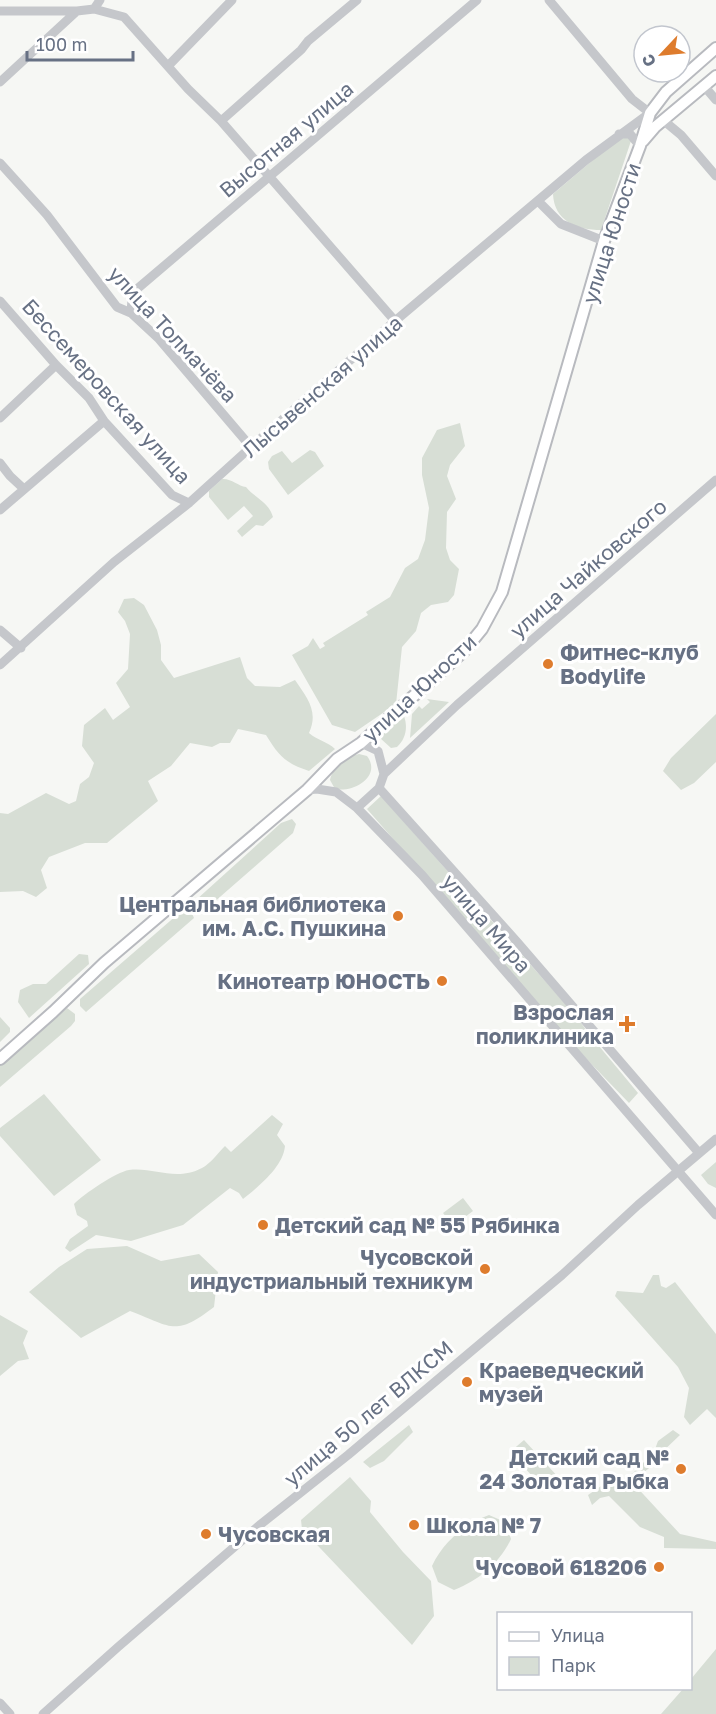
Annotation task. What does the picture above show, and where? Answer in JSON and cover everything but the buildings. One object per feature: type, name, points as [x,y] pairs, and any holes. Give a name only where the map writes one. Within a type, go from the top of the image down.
[{"type":"main road","name":"Лысьвенская улица","points":[[640,146],[650,113],[666,92],[716,48]]},
{"type":"main road","points":[[640,146],[648,134],[663,120],[716,76]]},
{"type":"main road","points":[[650,113],[663,120]]},
{"type":"main road","name":"улица Юности","points":[[0,1059],[104,963],[307,790],[337,759],[361,743],[464,651],[482,629],[502,592],[604,241],[640,146]]},
{"type":"street","points":[[94,9],[100,0]]},
{"type":"street","points":[[168,66],[232,0]]},
{"type":"street","points":[[221,121],[301,50],[308,41],[357,0]]},
{"type":"street","name":"Высотная улица","points":[[131,313],[132,299],[137,289],[477,0]]},
{"type":"street","points":[[549,0],[632,99],[650,113]]},
{"type":"street","points":[[0,11],[94,9],[124,17],[188,89],[221,121],[395,321]]},
{"type":"street","points":[[0,82],[77,11]]},
{"type":"street","points":[[704,86],[716,100]]},
{"type":"street","name":"Лысьвенская улица","points":[[0,666],[114,562],[189,503],[395,321],[619,134],[650,113]]},
{"type":"street","points":[[663,120],[681,135],[716,176]]},
{"type":"street","points":[[619,134],[634,136],[640,146]]},
{"type":"street","name":"улица Толмачёва","points":[[0,163],[47,215],[117,307],[131,313],[159,339],[251,447]]},
{"type":"street","points":[[538,201],[561,224],[604,241]]},
{"type":"street","name":"Бессемеровская улица","points":[[0,301],[56,365],[95,404],[104,421],[172,495],[189,503]]},
{"type":"street","points":[[0,418],[56,365]]},
{"type":"street","points":[[0,510],[104,421]]},
{"type":"street","points":[[0,462],[10,476],[24,489]]},
{"type":"street","name":"улица Чайковского","points":[[357,808],[379,788],[384,774],[457,705],[716,480]]},
{"type":"street","points":[[0,630],[21,648]]},
{"type":"street","points":[[361,743],[378,751],[384,774]]},
{"type":"street","name":"улица Мира","points":[[379,788],[531,958],[699,1153]]},
{"type":"street","name":"улица Мира","points":[[307,790],[336,792],[357,808],[446,902],[716,1215]]},
{"type":"street","name":"улица 50 лет ВЛКСМ","points":[[43,1714],[261,1524],[348,1455],[562,1275],[638,1205],[716,1139]]},
{"type":"street","points":[[0,1703],[10,1714]]},
{"type":"green space","points":[[626,136],[631,141],[601,230],[592,230],[568,222],[558,211],[553,194],[620,137]]},
{"type":"green space","points":[[460,423],[465,446],[450,465],[447,476],[456,499],[447,512],[446,548],[450,560],[459,569],[454,595],[448,602],[431,605],[421,613],[416,631],[402,647],[396,704],[355,732],[332,725],[292,655],[308,646],[313,638],[320,649],[325,646],[323,643],[368,615],[366,612],[390,597],[405,568],[418,559],[425,540],[429,508],[422,475],[422,458],[437,430]]},
{"type":"green space","points":[[310,450],[315,452],[324,466],[288,495],[269,469],[268,462],[272,456],[282,451],[292,463]]},
{"type":"green space","points":[[222,479],[246,487],[265,504],[273,517],[263,526],[256,525],[242,537],[237,531],[253,516],[244,506],[228,520],[209,497],[209,491]]},
{"type":"green space","points":[[134,598],[144,605],[157,630],[161,645],[161,660],[174,678],[240,657],[247,678],[255,686],[280,687],[295,680],[312,711],[313,718],[309,733],[335,749],[309,771],[283,758],[266,735],[238,729],[230,743],[220,743],[212,747],[190,743],[171,766],[148,781],[158,801],[107,843],[85,843],[49,857],[41,870],[47,888],[36,897],[23,891],[0,892],[0,813],[8,814],[46,793],[69,804],[76,801],[80,784],[89,777],[94,763],[82,746],[84,725],[105,708],[113,720],[130,707],[116,683],[128,669],[130,634],[125,621],[118,612],[124,599]]},
{"type":"green space","points":[[427,699],[449,702],[410,738],[412,714],[419,706],[422,709],[430,702]]},
{"type":"green space","points":[[716,714],[716,762],[694,783],[681,790],[663,771],[671,758]]},
{"type":"green space","points":[[399,716],[404,716],[405,733],[400,744],[391,748],[380,738],[381,730]]},
{"type":"green space","points":[[359,754],[367,756],[371,763],[371,770],[364,782],[342,790],[335,789],[330,780],[334,770],[344,760]]},
{"type":"green space","points":[[381,796],[576,1016],[638,1093],[629,1103],[574,1046],[367,809]]},
{"type":"green space","points":[[292,819],[296,824],[293,833],[205,910],[199,910],[196,900],[281,823]]},
{"type":"green space","points":[[185,908],[191,911],[194,918],[86,1012],[80,1006],[80,999]]},
{"type":"green space","points":[[79,954],[88,955],[89,964],[29,1018],[18,1002],[20,990],[33,984],[46,984]]},
{"type":"green space","points":[[67,1008],[75,1014],[75,1021],[71,1026],[0,1087],[0,1066]]},
{"type":"green space","points":[[0,1017],[10,1028],[10,1032],[0,1042]]},
{"type":"green space","points":[[44,1094],[101,1160],[54,1196],[0,1136],[0,1128]]},
{"type":"green space","points":[[272,1115],[283,1124],[277,1135],[285,1146],[283,1154],[269,1176],[243,1199],[239,1193],[230,1188],[183,1225],[131,1241],[96,1235],[70,1252],[65,1248],[70,1239],[88,1226],[87,1221],[77,1215],[74,1204],[100,1184],[129,1170],[183,1174],[202,1168],[225,1146],[231,1152]]},
{"type":"green space","points":[[716,1162],[716,1188],[708,1184],[701,1175]]},
{"type":"green space","points":[[463,1198],[473,1211],[453,1226],[443,1213]]},
{"type":"green space","points":[[127,1246],[161,1261],[199,1254],[218,1272],[214,1307],[190,1323],[181,1326],[165,1325],[130,1311],[81,1338],[29,1292],[59,1267],[87,1249]]},
{"type":"green space","points":[[653,1275],[659,1275],[661,1286],[666,1288],[675,1282],[716,1334],[716,1418],[707,1409],[690,1425],[684,1417],[689,1388],[678,1367],[615,1296],[617,1291],[643,1293]]},
{"type":"green space","points":[[0,1315],[28,1331],[23,1343],[29,1359],[18,1361],[0,1376]]},
{"type":"green space","points":[[409,1425],[413,1432],[384,1461],[370,1468],[363,1462]]},
{"type":"green space","points":[[673,1430],[680,1435],[658,1456],[654,1452],[658,1441]]},
{"type":"green space","points":[[524,1440],[560,1479],[546,1491],[510,1452]]},
{"type":"green space","points":[[649,1460],[654,1464],[632,1482],[680,1534],[716,1542],[716,1549],[664,1548],[664,1537],[640,1527],[609,1496],[600,1498],[592,1505],[588,1495],[607,1482],[614,1484]]},
{"type":"green space","points":[[350,1477],[371,1501],[370,1512],[431,1581],[434,1616],[412,1645],[302,1529],[301,1520]]},
{"type":"green space","points":[[489,1515],[505,1522],[511,1539],[501,1556],[480,1576],[454,1590],[438,1582],[432,1566],[442,1549],[463,1529]]},
{"type":"green space","points":[[716,1649],[716,1714],[661,1714],[682,1690],[692,1690],[692,1678]]},
{"type":"place","name":"Фитнес-клуб Bodylife","points":[[548,664]]},
{"type":"place","name":"Центральная библиотека им. А.С. Пушкина","points":[[398,916]]},
{"type":"place","name":"Кинотеатр ЮНОСТЬ","points":[[442,981]]},
{"type":"place","name":"Взрослая поликлиника","points":[[627,1024]]},
{"type":"place","name":"Детский сад № 55 Рябинка","points":[[263,1225]]},
{"type":"place","name":"Чусовской индустриальный техникум","points":[[485,1269]]},
{"type":"place","name":"Краеведческий музей","points":[[467,1382]]},
{"type":"place","name":"Детский сад № 24 Золотая Рыбка","points":[[681,1469]]},
{"type":"place","name":"Школа № 7","points":[[414,1525]]},
{"type":"place","name":"Чусовская","points":[[206,1534]]},
{"type":"place","name":"Чусовой 618206","points":[[659,1567]]}]
